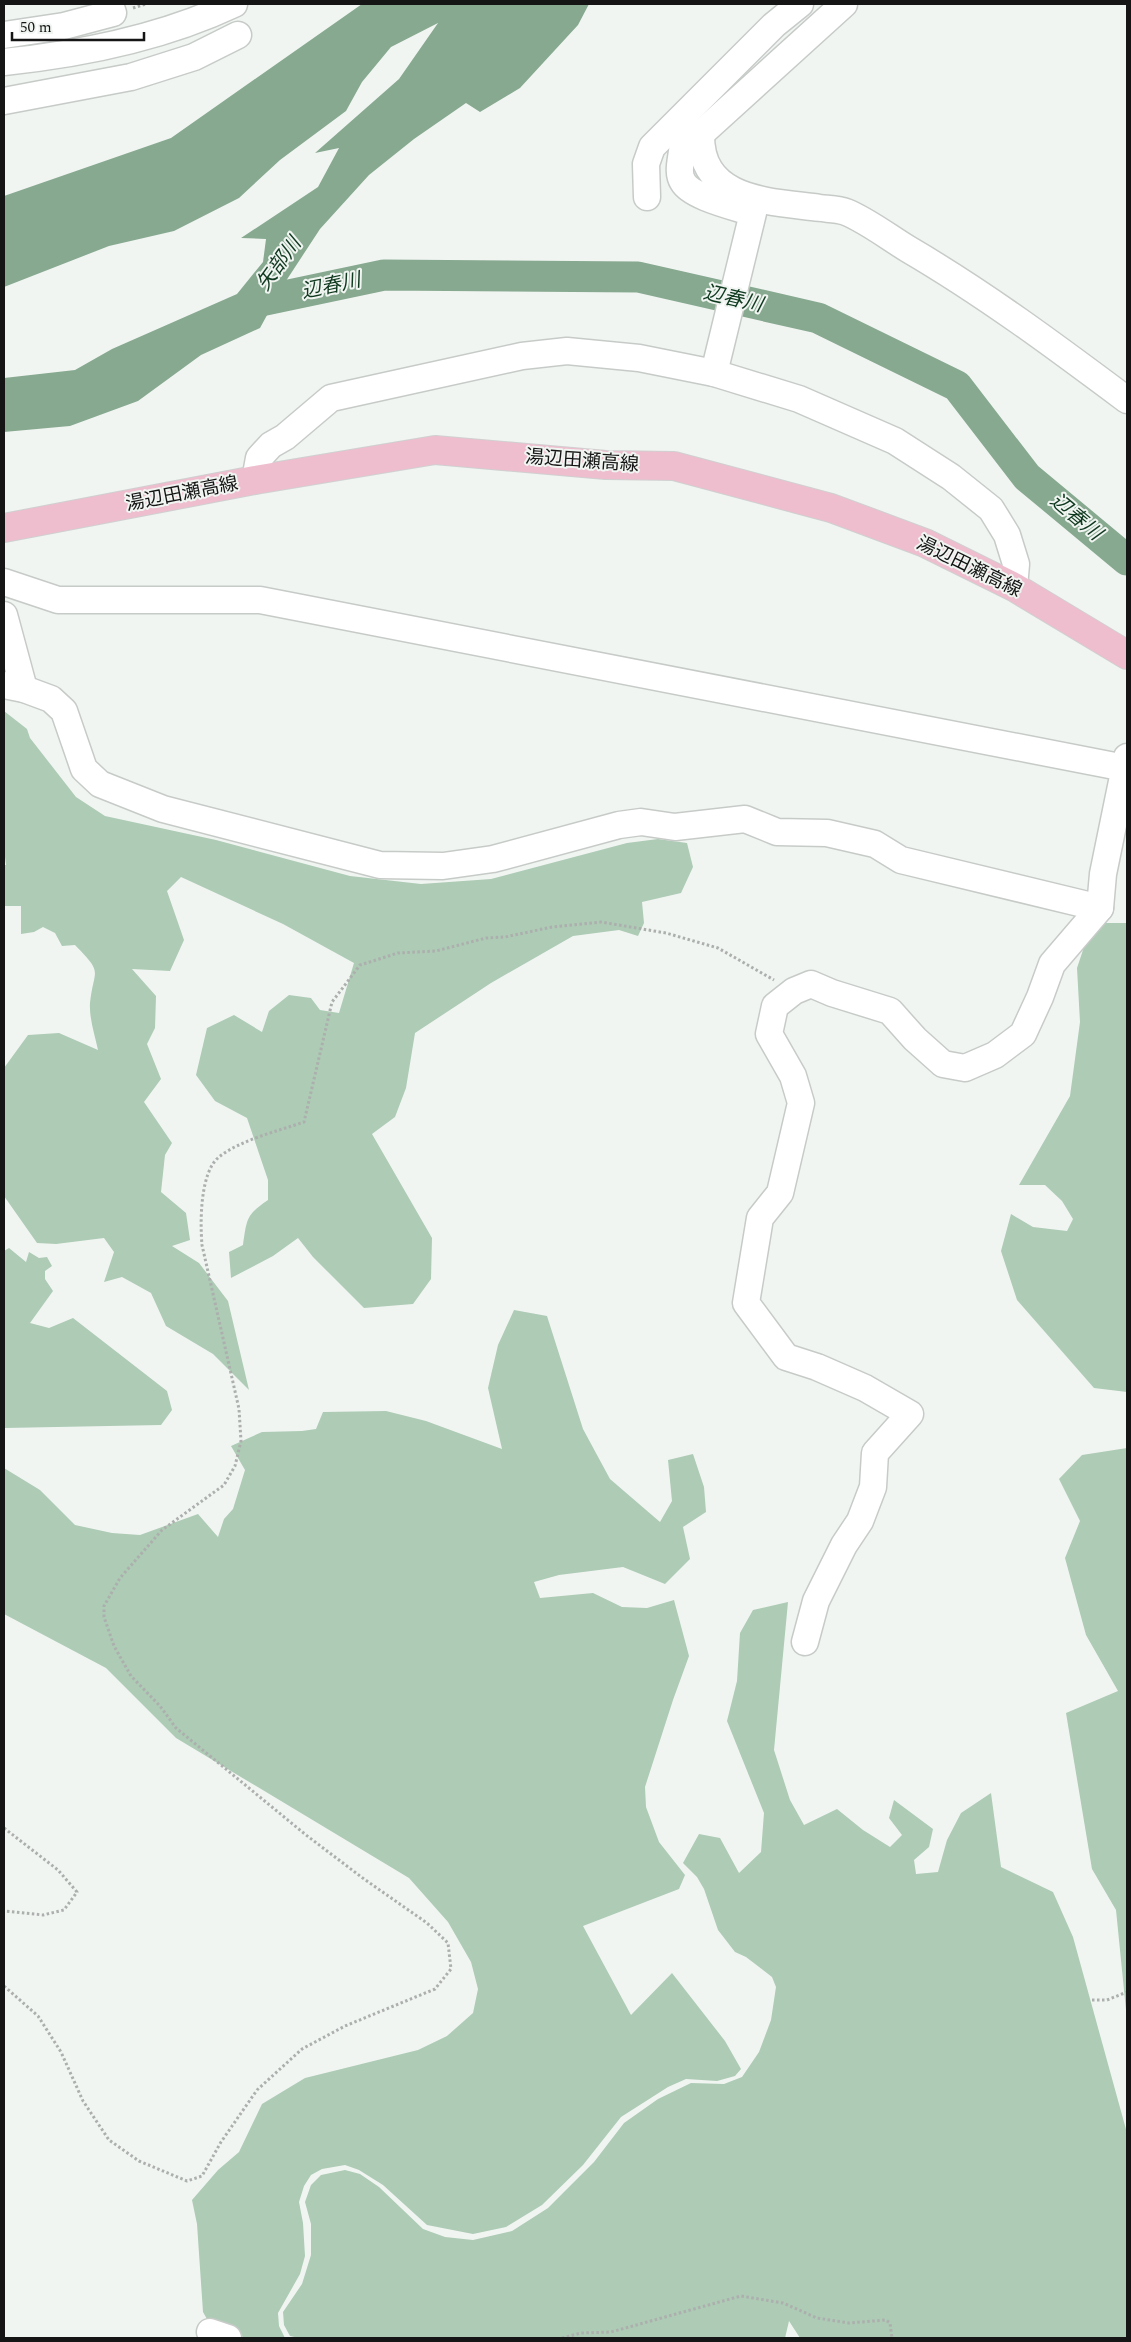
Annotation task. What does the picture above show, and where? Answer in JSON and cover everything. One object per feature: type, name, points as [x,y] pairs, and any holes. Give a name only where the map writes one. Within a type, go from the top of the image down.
[{"type":"main road","name":"湯辺田瀬高線","points":[[4,528],[255,480],[435,450],[606,465],[674,466],[832,508],[925,543],[1014,587],[1127,655]]},
{"type":"street","points":[[4,36],[64,26],[113,13],[110,4]]},
{"type":"street","points":[[4,62],[55,56],[156,34],[207,16],[234,4]]},
{"type":"street","points":[[647,197],[646,164],[652,147],[774,25],[800,4]]},
{"type":"street","points":[[715,367],[753,213],[700,195],[683,184],[679,172],[682,151],[844,4]]},
{"type":"street","points":[[4,101],[131,77],[194,57],[238,35]]},
{"type":"street","points":[[701,134],[701,149],[708,168],[728,189],[748,197],[846,212],[929,262],[1025,324],[1127,400]]},
{"type":"street","points":[[255,480],[259,458],[272,445],[285,437],[331,398],[522,356],[567,351],[715,367],[808,402],[895,441],[951,477],[991,509],[1008,535],[1016,564],[1014,587]]},
{"type":"street","points":[[4,582],[58,600],[260,600],[1126,762],[1103,874],[1100,908],[1052,964],[1040,997],[1023,1034],[995,1056],[965,1068],[943,1064],[915,1039],[890,1011],[832,993],[811,984],[794,991],[775,1006],[769,1034],[793,1076],[801,1103],[780,1193],[760,1218],[746,1303],[786,1357],[817,1367],[865,1388],[910,1414],[875,1453],[874,1487],[860,1521],[844,1546],[816,1601],[805,1642]]},
{"type":"street","points":[[4,614],[14,687],[51,699],[64,711],[84,769],[100,784],[163,809],[380,865],[443,866],[493,860],[619,825],[641,822],[675,827],[745,819],[777,832],[827,833],[875,844],[901,860],[1100,908]]},
{"type":"path","points":[[4,1986],[38,2016],[61,2052],[83,2101],[109,2140],[139,2161],[187,2181],[202,2176],[221,2142],[256,2090],[302,2049],[345,2026],[435,1989],[451,1969],[448,1943],[428,1923],[364,1879],[306,1835],[176,1728],[160,1706],[131,1676],[114,1646],[104,1616],[104,1606],[120,1578],[162,1530],[224,1485],[235,1466],[241,1441],[239,1409],[202,1245],[200,1224],[205,1181],[217,1158],[233,1148],[304,1122],[332,1002],[345,987],[351,975],[360,965],[398,952],[436,951],[486,938],[504,937],[552,927],[601,922],[666,934],[718,948],[794,991]]},
{"type":"path","points":[[4,1828],[58,1870],[77,1892],[64,1910],[43,1916],[4,1911]]},
{"type":"path","points":[[1092,2000],[1107,2000],[1127,1992]]},
{"type":"path","points":[[562,2338],[581,2333],[611,2332],[741,2296],[783,2303],[817,2318],[848,2323],[886,2320],[890,2323],[892,2338]]},
{"type":"shaded area","points":[[4,711],[27,729],[30,738],[76,797],[105,816],[216,840],[350,876],[421,884],[491,879],[627,843],[658,839],[687,843],[693,867],[681,893],[642,902],[644,923],[638,936],[619,930],[573,936],[491,983],[415,1033],[406,1088],[395,1117],[372,1134],[432,1238],[431,1279],[413,1304],[364,1308],[313,1257],[298,1238],[273,1256],[231,1278],[229,1252],[243,1245],[247,1223],[251,1214],[268,1200],[268,1180],[247,1118],[215,1101],[196,1075],[207,1028],[234,1015],[262,1032],[269,1011],[289,995],[311,998],[320,1010],[339,1013],[354,963],[283,924],[181,877],[167,891],[184,940],[170,971],[132,969],[156,996],[155,1028],[147,1044],[161,1079],[144,1102],[172,1143],[165,1155],[161,1192],[186,1213],[190,1240],[172,1246],[199,1263],[228,1301],[249,1390],[213,1354],[166,1326],[151,1293],[122,1277],[104,1282],[114,1252],[104,1238],[56,1244],[37,1243],[4,1196],[4,1068],[28,1035],[59,1033],[98,1050],[90,1015],[90,1003],[95,977],[94,967],[75,945],[62,946],[55,933],[43,927],[34,932],[21,934],[21,906],[4,906],[4,865],[6,865],[4,849]]},
{"type":"shaded area","points":[[1103,923],[1127,923],[1127,1392],[1094,1388],[1017,1300],[1001,1251],[1011,1214],[1033,1227],[1067,1231],[1073,1219],[1062,1201],[1045,1185],[1019,1185],[1070,1096],[1080,1022],[1077,968],[1088,935]]},
{"type":"shaded area","points":[[9,1248],[26,1262],[29,1252],[39,1258],[47,1257],[52,1266],[45,1271],[45,1279],[53,1291],[30,1323],[49,1328],[73,1318],[167,1391],[172,1410],[161,1425],[4,1428],[4,1251]]},
{"type":"shaded area","points":[[514,1310],[547,1316],[583,1429],[610,1479],[660,1522],[672,1501],[668,1460],[693,1454],[704,1487],[706,1512],[683,1527],[690,1559],[665,1584],[623,1567],[559,1575],[534,1582],[540,1598],[593,1593],[622,1607],[647,1608],[674,1600],[689,1656],[645,1787],[646,1807],[659,1842],[685,1875],[679,1889],[583,1926],[631,2015],[672,1973],[725,2041],[741,2069],[735,2076],[717,2081],[686,2079],[668,2087],[621,2117],[583,2165],[542,2205],[506,2227],[473,2234],[427,2225],[383,2185],[359,2170],[345,2165],[322,2169],[311,2175],[304,2186],[299,2202],[303,2223],[305,2256],[300,2274],[278,2313],[279,2326],[285,2338],[247,2338],[212,2328],[203,2312],[197,2224],[192,2200],[218,2170],[239,2152],[262,2104],[305,2078],[418,2050],[447,2036],[473,2013],[478,1989],[471,1962],[448,1922],[409,1878],[176,1738],[106,1668],[4,1614],[4,1468],[40,1490],[75,1525],[112,1533],[140,1535],[198,1514],[218,1537],[224,1519],[233,1509],[245,1470],[231,1446],[262,1432],[316,1429],[323,1412],[386,1411],[426,1421],[502,1449],[488,1388],[498,1345]]},
{"type":"shaded area","points":[[1127,1448],[1127,2020],[1116,1910],[1092,1869],[1066,1713],[1118,1691],[1086,1635],[1065,1558],[1080,1521],[1059,1479],[1082,1455]]},
{"type":"shaded area","points":[[788,1602],[774,1750],[790,1800],[804,1825],[837,1809],[863,1830],[890,1847],[902,1835],[889,1818],[894,1800],[933,1829],[929,1847],[914,1860],[916,1874],[938,1872],[947,1840],[961,1813],[991,1793],[1001,1867],[1053,1892],[1073,1937],[1127,2133],[1127,2338],[800,2338],[789,2321],[785,2338],[299,2338],[290,2336],[284,2325],[283,2312],[302,2284],[311,2255],[311,2224],[305,2202],[311,2185],[321,2175],[345,2170],[360,2174],[379,2187],[423,2229],[445,2237],[473,2240],[512,2231],[548,2208],[594,2162],[624,2123],[658,2099],[691,2083],[724,2084],[742,2077],[759,2052],[771,2020],[776,1987],[772,1977],[746,1957],[735,1952],[718,1930],[704,1889],[697,1877],[683,1863],[699,1834],[720,1838],[739,1873],[761,1852],[764,1813],[727,1721],[737,1681],[740,1633],[753,1610]]},
{"type":"water","name":"矢部川","points":[[362,4],[589,4],[578,25],[520,88],[480,112],[466,103],[414,139],[369,175],[320,229],[284,284],[260,328],[201,355],[138,401],[70,426],[4,432],[4,378],[75,370],[112,349],[237,294],[263,262],[266,239],[241,238],[318,187],[339,148],[315,153],[399,79],[438,23],[391,47],[362,82],[346,111],[280,160],[239,198],[174,231],[109,246],[4,287],[4,196],[171,138]]},
{"type":"waterway","name":"辺春川","points":[[251,303],[384,275],[638,277],[818,318],[957,386],[1027,477],[1127,560]]}]
